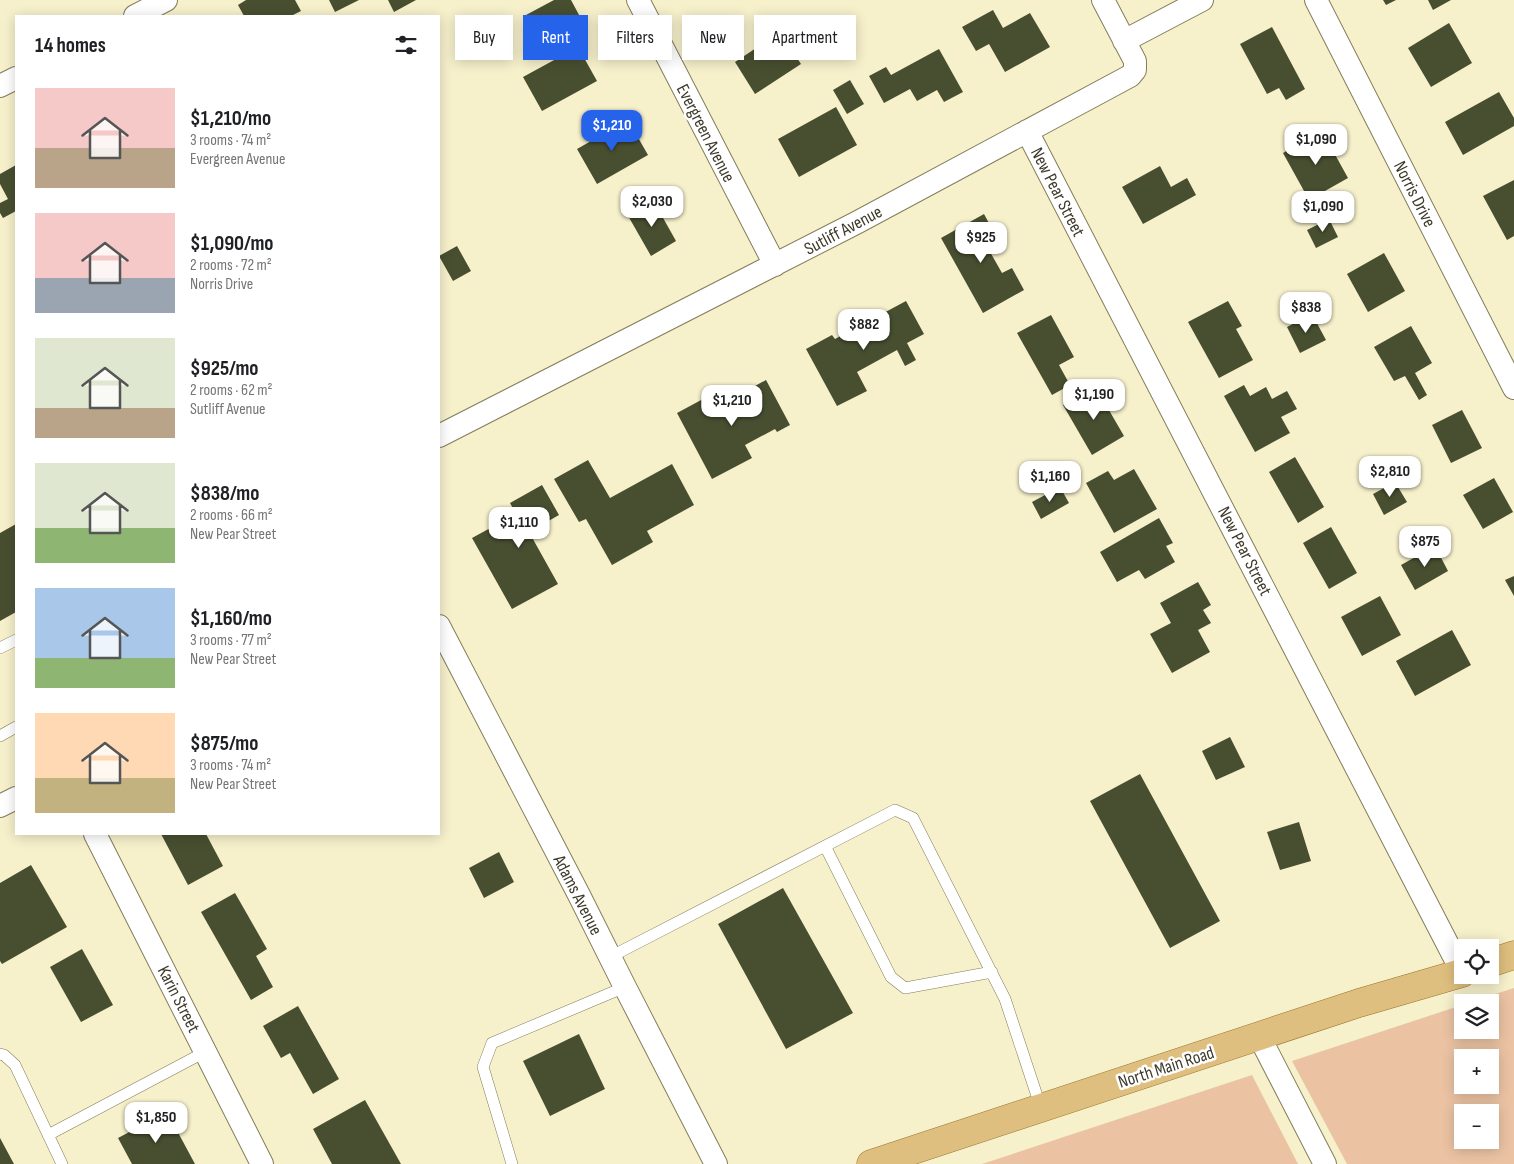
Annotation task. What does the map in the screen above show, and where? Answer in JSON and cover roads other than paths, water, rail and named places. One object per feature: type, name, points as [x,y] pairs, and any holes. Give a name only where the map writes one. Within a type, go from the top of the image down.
[{"type":"main road","points":[[1499,961],[1514,955]]},
{"type":"main road","name":"North Main Road","points":[[871,1164],[1359,1003],[1454,974]]},
{"type":"street","points":[[137,15],[166,0]]},
{"type":"street","name":"Evergreen Avenue","points":[[638,0],[775,265]]},
{"type":"street","points":[[1103,0],[1124,41],[1202,0]]},
{"type":"street","name":"Norris Drive","points":[[1316,0],[1514,388]]},
{"type":"street","name":"Sutliff Avenue","points":[[440,435],[775,265],[1130,76],[1135,70],[1135,61],[1124,41]]},
{"type":"street","points":[[0,86],[15,78]]},
{"type":"street","name":"New Pear Street","points":[[1027,131],[1454,957]]},
{"type":"street","name":"Adams Avenue","points":[[440,628],[716,1164]]},
{"type":"street","points":[[0,806],[15,798]]},
{"type":"street","name":"Karin Street","points":[[96,835],[262,1164]]},
{"type":"street","points":[[1259,1036],[1325,1164]]},
{"type":"lane","points":[[0,648],[15,640]]},
{"type":"lane","points":[[0,736],[15,728]]},
{"type":"lane","points":[[610,957],[895,810],[913,818],[992,972],[1005,999],[1041,1108]]},
{"type":"lane","points":[[825,846],[891,977],[905,988],[992,972]]},
{"type":"lane","points":[[512,1164],[483,1067],[492,1043],[625,987]]},
{"type":"lane","points":[[48,1135],[205,1052]]},
{"type":"lane","points":[[0,1054],[4,1055],[15,1065],[62,1164]]}]
